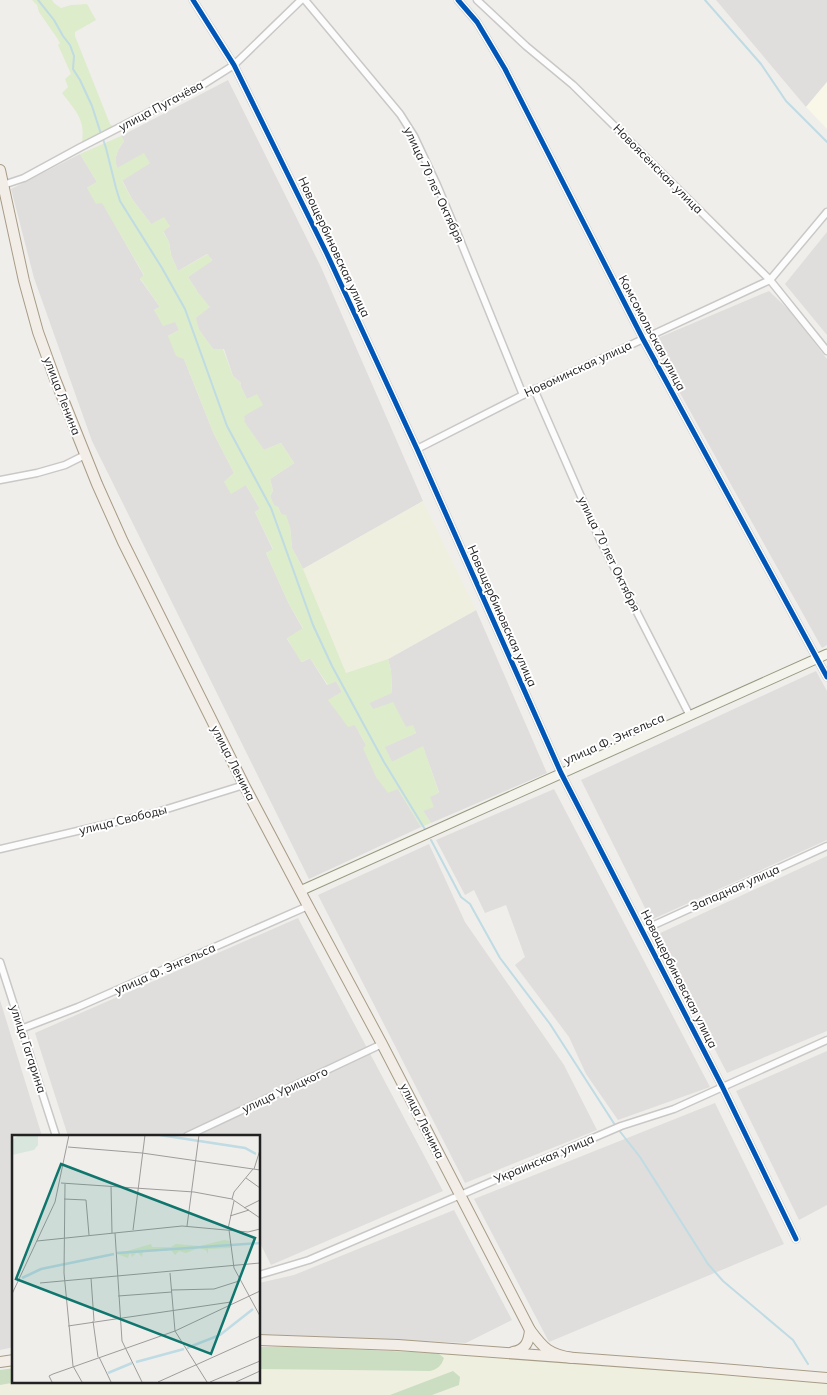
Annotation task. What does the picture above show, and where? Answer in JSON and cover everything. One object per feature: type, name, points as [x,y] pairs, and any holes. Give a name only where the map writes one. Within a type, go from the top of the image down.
[{"type":"main road","name":"улица Ленина","points":[[0,170],[2,190],[38,332],[85,455],[123,542],[244,785],[382,1044],[530,1330]]},
{"type":"main road","name":"улица Ф. Энгельса","points":[[300,891],[827,654]]},
{"type":"main road","points":[[506,1352],[517,1351],[523,1348],[529,1339],[530,1330]]},
{"type":"main road","points":[[530,1330],[536,1355]]},
{"type":"main road","points":[[530,1330],[551,1352],[558,1356],[572,1358]]},
{"type":"main road","points":[[260,1340],[381,1344],[506,1352],[827,1378]]},
{"type":"street","name":"Новощербиновская улица","points":[[193,0],[234,65],[327,254],[417,449],[561,773],[722,1086],[796,1238]]},
{"type":"street","name":"улица Пугачёва","points":[[2,190],[204,84],[234,65],[300,0]]},
{"type":"street","name":"улица 70 лет Октября","points":[[305,0],[400,114],[414,136],[444,202],[523,395]]},
{"type":"street","name":"Комсомольская улица","points":[[458,0],[477,22],[505,69],[643,339],[827,677]]},
{"type":"street","name":"Новоясенская улица","points":[[477,0],[526,46],[573,85],[770,280],[827,350]]},
{"type":"street","name":"Новоминская улица","points":[[417,449],[534,389],[770,280],[827,212]]},
{"type":"street","name":"улица 70 лет Октября","points":[[534,389],[600,540],[690,716]]},
{"type":"street","points":[[0,480],[65,465],[85,455]]},
{"type":"street","name":"улица Свободы","points":[[0,849],[154,814],[244,785]]},
{"type":"street","name":"Западная улица","points":[[643,930],[827,846]]},
{"type":"street","name":"улица Ф. Энгельса","points":[[21,1029],[78,1008],[308,906]]},
{"type":"street","name":"улица Гагарина","points":[[0,962],[56,1135]]},
{"type":"street","name":"Украинская улица","points":[[260,1275],[309,1260],[621,1126],[674,1109],[827,1040]]},
{"type":"street","name":"улица Урицкого","points":[[189,1135],[382,1044]]},
{"type":"shaded area","points":[[716,0],[827,0],[827,82],[806,107]]},
{"type":"shaded area","points":[[228,80],[321,267],[423,501],[303,569],[292,548],[290,527],[278,507],[274,506],[270,496],[273,491],[270,479],[294,463],[281,443],[264,450],[243,421],[257,395],[247,399],[240,385],[241,383],[233,376],[224,349],[213,349],[199,330],[195,318],[197,291],[188,277],[212,260],[207,254],[178,271],[171,255],[169,242],[163,231],[170,226],[151,224],[132,199],[122,180],[150,163],[117,168],[115,160],[118,150],[124,141],[121,136]]},
{"type":"shaded area","points":[[827,82],[827,129],[806,107]]},
{"type":"shaded area","points":[[80,154],[97,182],[87,188],[102,202],[144,276],[140,279],[160,307],[154,310],[175,321],[179,330],[168,336],[184,359],[213,432],[234,473],[224,482],[246,485],[260,509],[255,512],[273,550],[266,553],[289,604],[303,629],[287,639],[302,662],[310,658],[327,685],[336,681],[342,692],[329,700],[355,725],[366,745],[398,789],[421,827],[309,879],[92,441],[34,278],[11,189]]},
{"type":"shaded area","points":[[827,232],[827,335],[785,284]]},
{"type":"shaded area","points":[[769,291],[791,312],[827,359],[827,645],[822,648],[651,341]]},
{"type":"shaded area","points":[[476,610],[547,773],[431,823],[423,811],[429,797],[439,792],[423,747],[392,762],[384,747],[416,733],[413,726],[406,727],[373,709],[369,703],[392,692],[391,671],[388,659]]},
{"type":"shaded area","points":[[816,671],[827,691],[827,840],[651,920],[581,780]]},
{"type":"shaded area","points":[[554,789],[710,1087],[618,1120],[586,1074],[569,1037],[515,965],[525,957],[506,905],[485,913],[474,890],[465,895],[436,840]]},
{"type":"shaded area","points":[[429,844],[465,922],[564,1065],[597,1130],[465,1183],[318,895]]},
{"type":"shaded area","points":[[827,856],[827,1031],[727,1073],[656,935]]},
{"type":"shaded area","points":[[298,918],[443,1191],[271,1265],[260,1243],[260,1135],[68,1135],[35,1033]]},
{"type":"shaded area","points":[[0,1000],[42,1135],[12,1135],[12,1347],[0,1350]]},
{"type":"shaded area","points":[[827,1051],[827,1205],[799,1220],[736,1091]]},
{"type":"shaded area","points":[[715,1103],[784,1244],[549,1342],[474,1199]]},
{"type":"shaded area","points":[[454,1210],[512,1320],[466,1343],[260,1334],[260,1283],[294,1275]]},
{"type":"green space","points":[[32,0],[52,0],[61,8],[87,4],[96,20],[75,32],[75,36],[110,124],[117,129],[81,147],[83,138],[82,124],[62,93],[68,87],[65,79],[71,74],[58,45],[60,43]]},
{"type":"green space","points":[[121,136],[124,141],[117,154],[117,168],[144,153],[150,163],[122,181],[132,199],[151,224],[164,217],[170,226],[163,232],[169,242],[171,255],[178,271],[208,254],[212,261],[188,277],[210,307],[196,318],[199,330],[213,349],[223,349],[233,376],[241,383],[240,385],[247,399],[257,394],[263,405],[244,416],[244,421],[264,450],[281,443],[294,463],[270,479],[273,491],[270,496],[281,514],[286,515],[290,527],[292,548],[303,569],[346,673],[388,659],[391,671],[392,693],[369,703],[373,709],[393,702],[406,727],[413,725],[416,733],[385,747],[392,762],[423,746],[439,793],[430,797],[434,807],[423,811],[431,823],[421,827],[398,789],[388,793],[376,777],[363,748],[366,745],[355,725],[348,727],[328,700],[342,692],[336,681],[328,685],[310,658],[301,662],[287,638],[303,628],[289,604],[266,553],[273,549],[255,512],[260,509],[246,485],[231,494],[224,482],[234,473],[213,432],[184,359],[176,356],[168,336],[179,330],[175,322],[163,326],[154,310],[160,307],[140,278],[144,275],[102,203],[96,204],[87,188],[97,182],[80,154]]},
{"type":"green space","points":[[423,501],[476,610],[388,659],[346,673],[303,569]]},
{"type":"green space","points":[[260,1347],[438,1353],[444,1358],[442,1363],[439,1367],[430,1371],[260,1369]]},
{"type":"green space","points":[[438,1353],[827,1383],[827,1395],[0,1395],[0,1385],[17,1382],[260,1382],[260,1369],[430,1371],[444,1358]]},
{"type":"green space","points":[[12,1368],[12,1382],[17,1382],[0,1385],[0,1370]]},
{"type":"green space","points":[[453,1371],[460,1377],[459,1385],[432,1395],[390,1395]]},
{"type":"waterway","points":[[38,0],[70,45],[74,56],[73,69],[92,106],[101,134]]},
{"type":"waterway","points":[[705,0],[761,64],[786,101],[827,142]]},
{"type":"waterway","points":[[103,139],[120,201],[185,309],[227,426],[271,508],[313,625],[332,666],[384,762],[426,831]]},
{"type":"waterway","points":[[431,840],[461,897],[470,904],[500,958],[550,1024],[615,1125]]},
{"type":"waterway","points":[[618,1129],[640,1157],[708,1264],[723,1281],[793,1340],[808,1364]]},
{"type":"cycle path","points":[[193,0],[234,65],[327,254],[417,449],[561,773],[722,1086],[796,1239]]},
{"type":"cycle path","points":[[458,0],[477,22],[505,69],[643,339],[827,677]]}]
